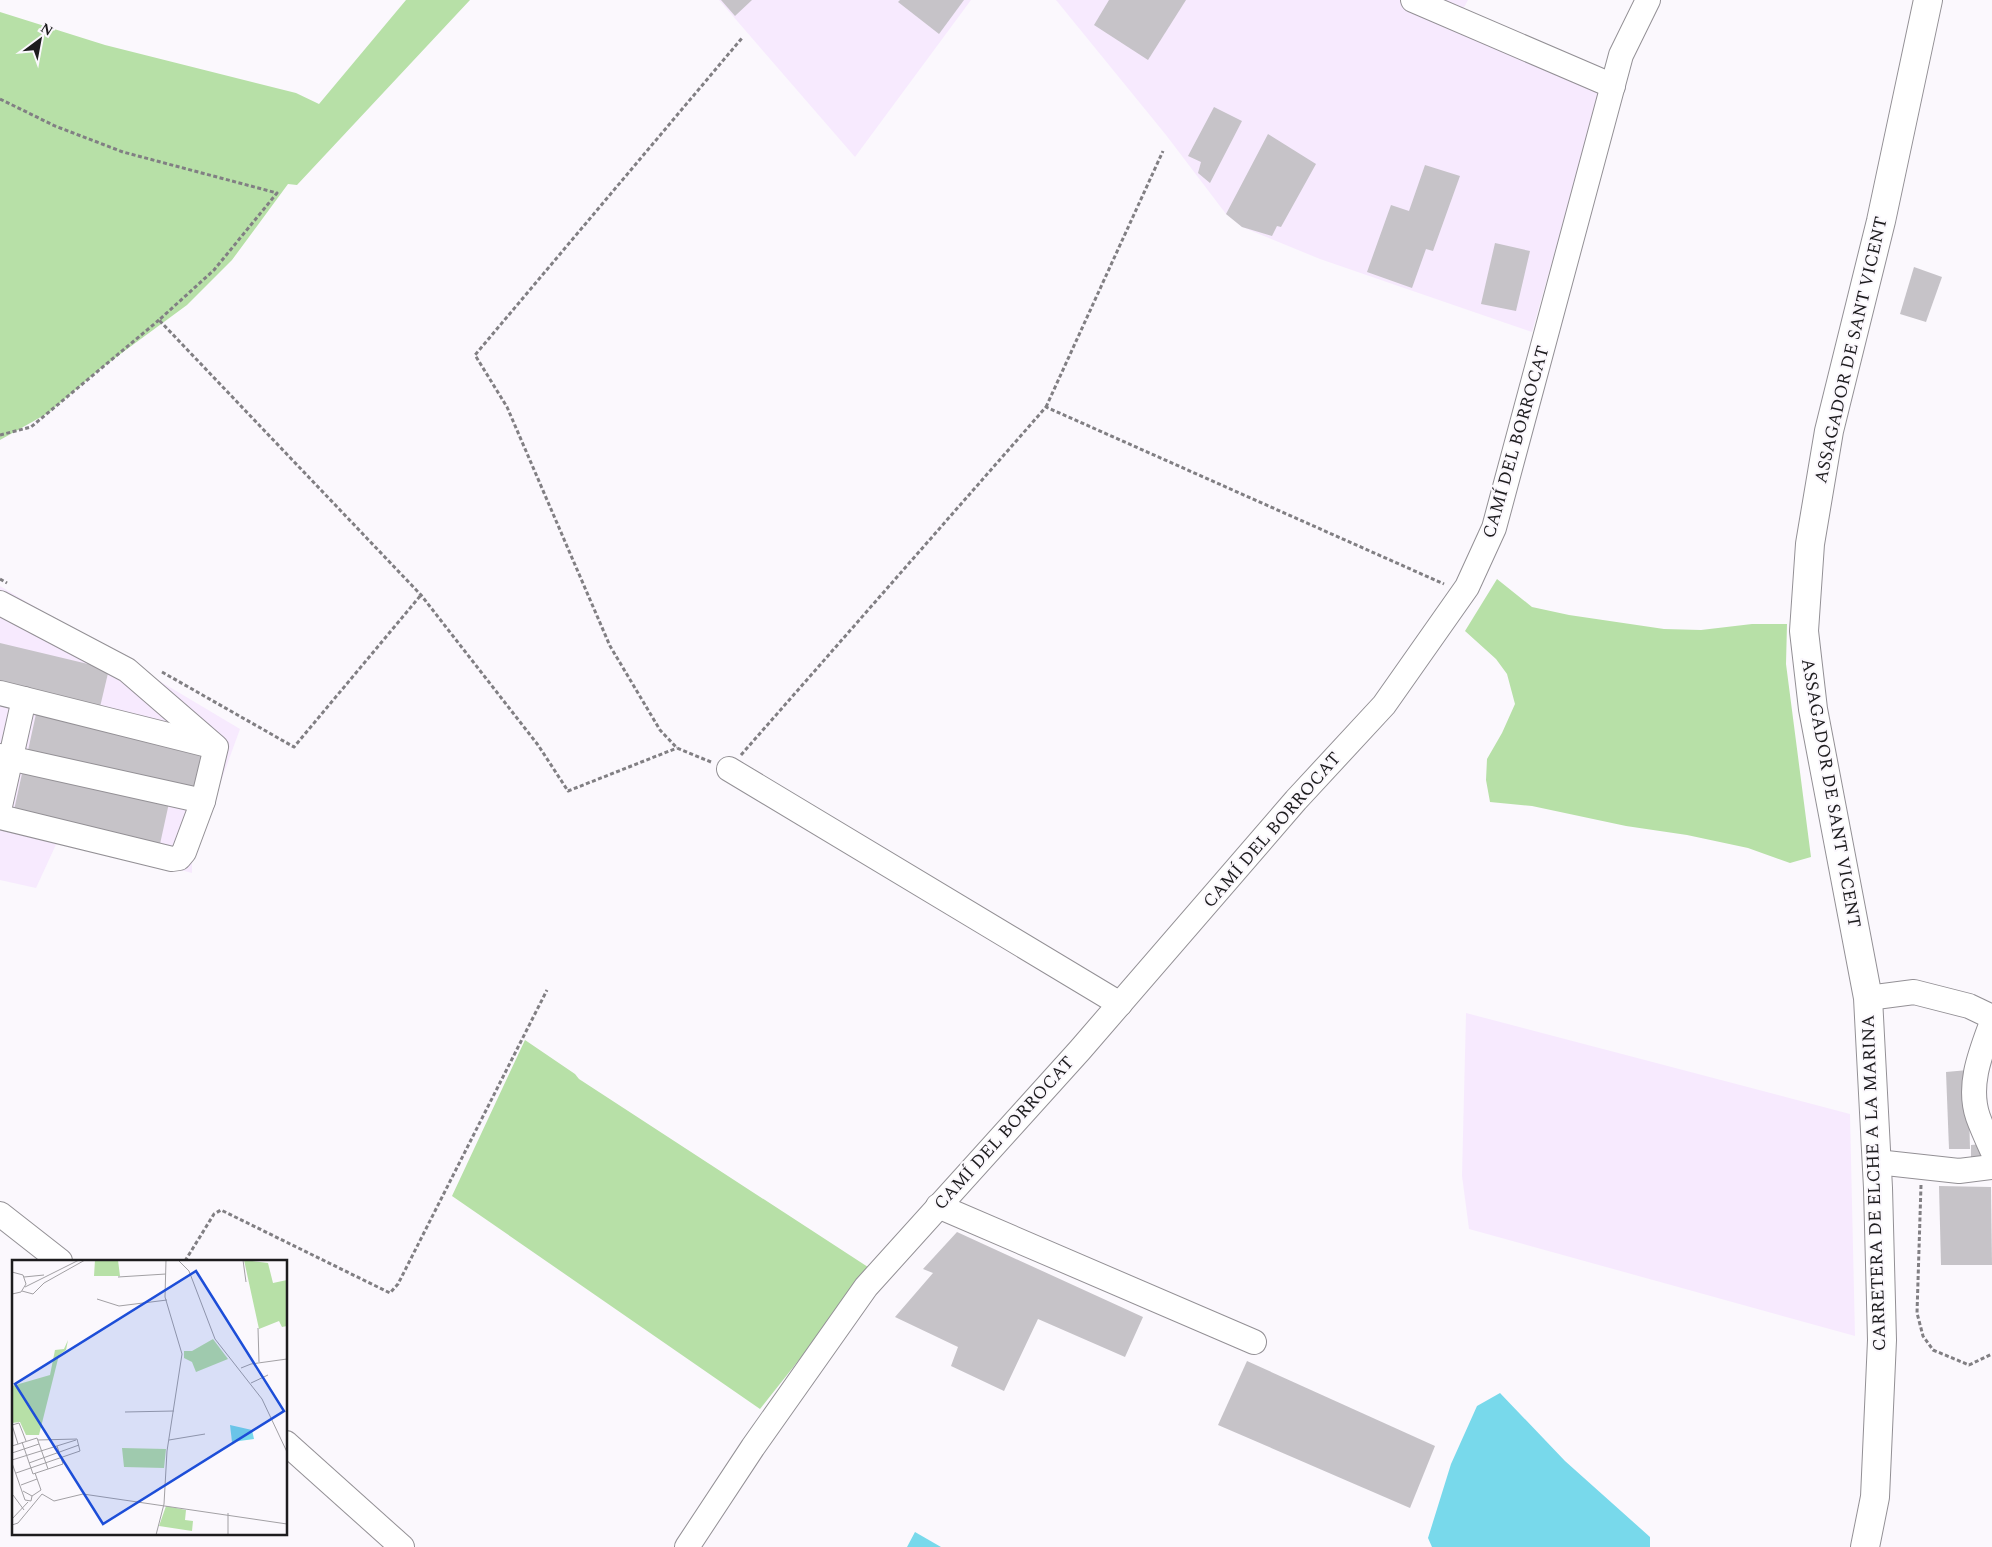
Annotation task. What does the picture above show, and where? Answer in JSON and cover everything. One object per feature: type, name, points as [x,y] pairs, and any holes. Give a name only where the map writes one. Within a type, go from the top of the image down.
[{"type":"main road","name":"ASSAGADOR DE SANT VICENT","points":[[1868,998],[1813,709],[1804,631],[1810,544],[1829,432],[1881,221],[1928,0]]},
{"type":"main road","name":"CARRETERA DE ELCHE A LA MARINA","points":[[1866,1547],[1875,1497],[1882,1340],[1877,1162],[1868,998]]},
{"type":"street","points":[[1413,0],[1614,86]]},
{"type":"street","name":"CAMÍ DEL BORROCAT","points":[[687,1547],[753,1447],[866,1287],[1120,1004],[1296,800],[1384,705],[1463,593],[1494,528],[1621,55],[1648,0]]},
{"type":"street","points":[[4,594],[127,670],[216,747]]},
{"type":"street","points":[[0,693],[216,747]]},
{"type":"street","points":[[0,806],[5,757],[24,699]]},
{"type":"street","points":[[0,817],[172,859],[179,858],[184,852],[203,801],[216,747]]},
{"type":"street","points":[[5,757],[203,801]]},
{"type":"street","points":[[729,769],[1120,1004]]},
{"type":"street","points":[[1868,998],[1914,992],[1969,1006],[1992,1017]]},
{"type":"street","points":[[1992,1022],[1979,1057],[1973,1092],[1978,1116],[1992,1150]]},
{"type":"street","points":[[1877,1162],[1959,1171],[1992,1167]]},
{"type":"street","points":[[938,1206],[1254,1342]]},
{"type":"street","points":[[0,1214],[59,1260]]},
{"type":"street","points":[[288,1445],[402,1547]]},
{"type":"path","points":[[742,38],[475,355],[507,407],[610,646],[660,730],[677,748],[729,769],[1046,407],[1163,150]]},
{"type":"path","points":[[0,99],[55,126],[124,152],[277,192],[214,270],[159,320],[31,428],[0,435]]},
{"type":"path","points":[[159,320],[422,596],[538,745],[568,791],[677,748]]},
{"type":"path","points":[[1046,407],[1463,593]]},
{"type":"path","points":[[0,579],[4,594]]},
{"type":"path","points":[[155,668],[294,747],[422,596]]},
{"type":"path","points":[[186,1260],[214,1214],[220,1210],[390,1293],[398,1284],[547,990]]},
{"type":"path","points":[[1921,1167],[1917,1313],[1923,1336],[1932,1350],[1969,1364],[1992,1354]]},
{"type":"shaded area","points":[[719,0],[971,0],[855,157]]},
{"type":"shaded area","points":[[1056,0],[1468,0],[1460,15],[1605,75],[1532,332],[1320,259],[1242,227],[1226,214],[1166,135]]},
{"type":"shaded area","points":[[0,586],[240,729],[192,861],[192,873],[59,838],[36,888],[0,880]]},
{"type":"shaded area","points":[[1466,1013],[1850,1114],[1855,1336],[1469,1229],[1462,1176]]},
{"type":"green space","points":[[406,0],[470,0],[297,185],[288,184],[232,260],[187,305],[100,369],[48,413],[0,440],[0,12],[105,45],[296,93],[319,104]]},
{"type":"green space","points":[[1497,579],[1532,607],[1569,615],[1664,629],[1701,630],[1752,624],[1787,624],[1786,664],[1811,857],[1790,863],[1748,848],[1687,835],[1626,826],[1532,806],[1490,802],[1486,780],[1487,759],[1502,733],[1515,704],[1507,674],[1496,659],[1465,631]]},
{"type":"green space","points":[[525,1040],[575,1074],[579,1079],[871,1269],[760,1409],[452,1196]]},
{"type":"water","points":[[1500,1393],[1565,1461],[1650,1537],[1650,1547],[1432,1547],[1428,1538],[1451,1464],[1477,1406]]},
{"type":"water","points":[[915,1532],[941,1547],[907,1547]]},
{"type":"building","points":[[721,0],[752,0],[735,16]]},
{"type":"building","points":[[900,0],[964,0],[939,34],[898,2]]},
{"type":"building","points":[[1109,0],[1186,0],[1148,60],[1094,25]]},
{"type":"building","points":[[1214,107],[1242,121],[1210,183],[1198,173],[1201,162],[1188,156]]},
{"type":"building","points":[[1268,134],[1316,164],[1281,227],[1277,226],[1272,236],[1242,227],[1226,214]]},
{"type":"building","points":[[1425,165],[1460,176],[1433,251],[1426,249],[1412,288],[1367,272],[1391,205],[1409,211]]},
{"type":"building","points":[[1495,243],[1530,251],[1516,311],[1481,304]]},
{"type":"building","points":[[1914,267],[1942,277],[1926,322],[1900,314]]},
{"type":"building","points":[[0,643],[109,669],[100,707],[0,684]]},
{"type":"building","points":[[36,714],[208,755],[199,795],[27,755]]},
{"type":"building","points":[[23,769],[169,803],[160,844],[14,810]]},
{"type":"building","points":[[1968,1070],[1970,1149],[1949,1149],[1946,1072]]},
{"type":"building","points":[[1982,1144],[1982,1159],[1971,1159],[1971,1145]]},
{"type":"building","points":[[1939,1186],[1991,1187],[1992,1265],[1941,1265]]},
{"type":"building","points":[[957,1232],[1143,1317],[1125,1357],[1038,1319],[1004,1391],[951,1366],[958,1347],[895,1317],[933,1273],[923,1269]]},
{"type":"building","points":[[1247,1361],[1435,1446],[1410,1508],[1218,1425]]}]
